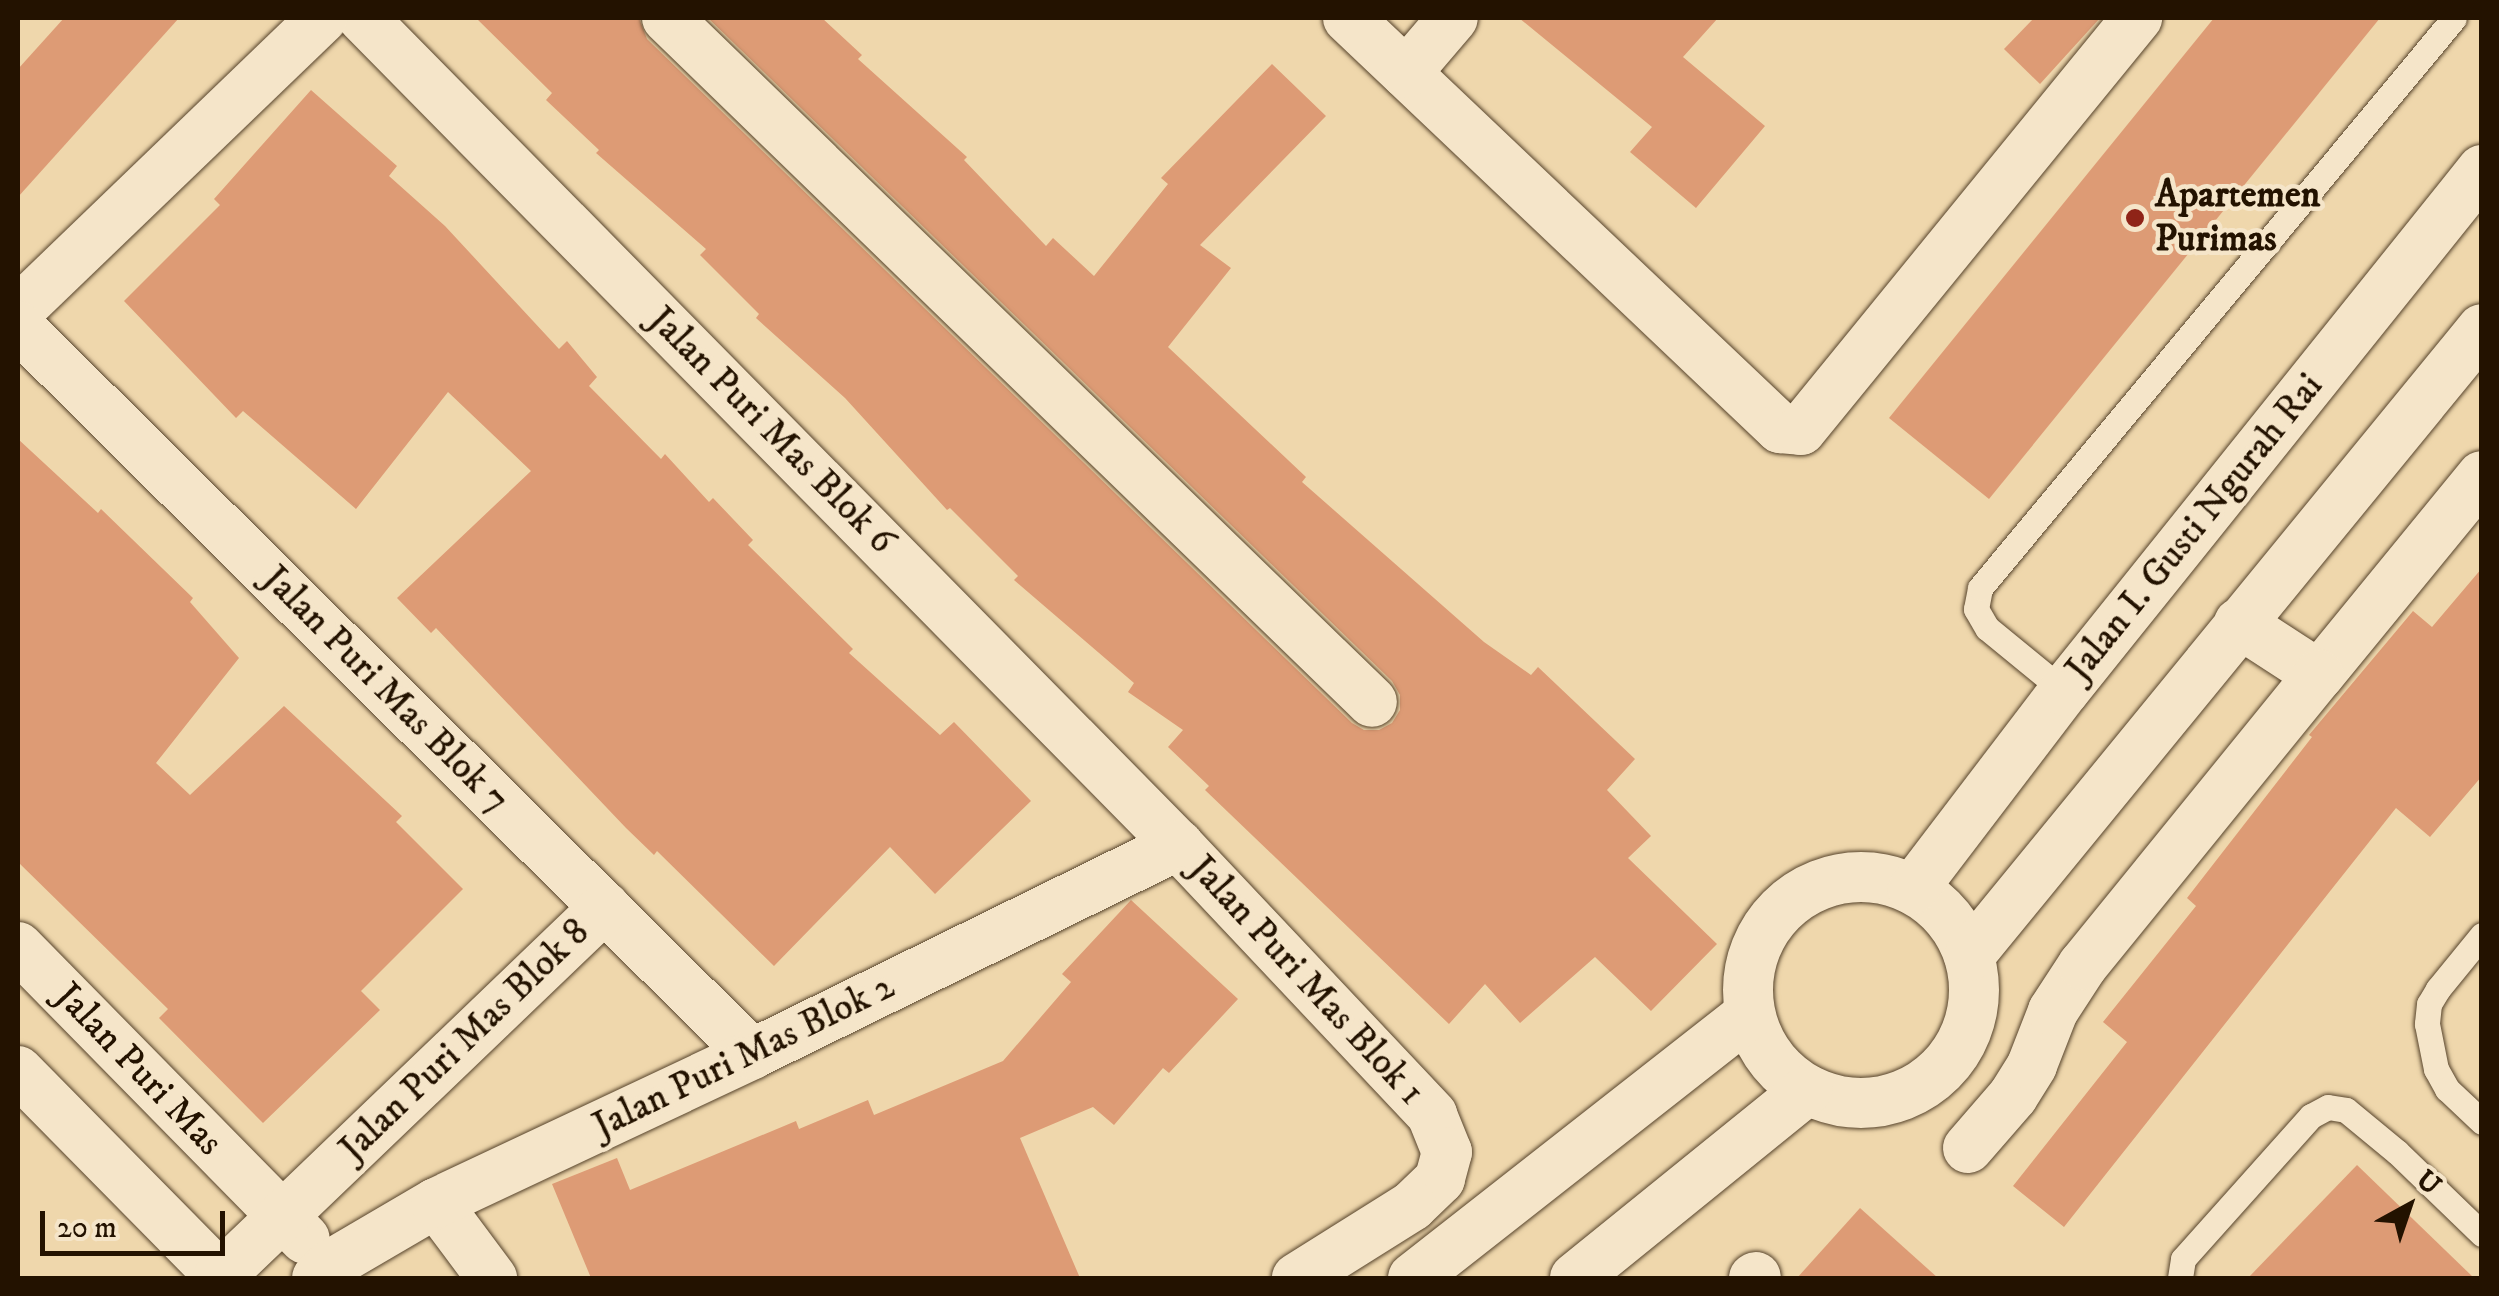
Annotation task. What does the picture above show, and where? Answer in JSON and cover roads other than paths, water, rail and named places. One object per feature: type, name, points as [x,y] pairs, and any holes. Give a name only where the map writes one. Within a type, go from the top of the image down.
[{"type":"street","points":[[18,312],[322,18]]},
{"type":"street","name":"Jalan Puri Mas Blok 6","points":[[363,18],[1178,845]]},
{"type":"street","points":[[666,18],[1372,702]]},
{"type":"street","points":[[1348,18],[1780,428],[1801,430],[2136,18]]},
{"type":"street","points":[[1406,72],[1452,18]]},
{"type":"street","name":"Jalan I. Gusti Ngurah Rai","points":[[1912,889],[2064,691],[2482,170]]},
{"type":"street","name":"Jalan Puri Mas Blok 7","points":[[18,326],[752,1054]]},
{"type":"street","points":[[1970,956],[2482,328]]},
{"type":"street","points":[[1968,1148],[2013,1096],[2032,1065],[2053,1011],[2300,663],[2482,476]]},
{"type":"street","points":[[2239,623],[2300,663]]},
{"type":"street","name":"Jalan Puri Mas Blok 2","points":[[330,1274],[436,1203],[752,1054],[1178,845]]},
{"type":"street","name":"Jalan Puri Mas Blok 1","points":[[1178,845],[1432,1115],[1448,1152],[1440,1179],[1412,1206],[1297,1278]]},
{"type":"street","points":[[1852,877],[1885,879],[1912,889],[1938,906],[1957,929],[1970,956],[1975,989],[1971,1023],[1956,1053],[1934,1078],[1906,1096],[1872,1104],[1839,1102],[1807,1090],[1770,1059],[1750,1014],[1748,982],[1754,950],[1769,922],[1792,900],[1821,883],[1852,877]]},
{"type":"street","name":"Jalan Puri Mas Blok 8","points":[[220,1278],[604,907]]},
{"type":"street","name":"Jalan Puri Mas","points":[[18,947],[282,1216],[330,1274]]},
{"type":"street","points":[[1412,1278],[1750,1014]]},
{"type":"street","points":[[18,1071],[220,1278]]},
{"type":"street","points":[[1575,1278],[1807,1090]]},
{"type":"street","points":[[436,1203],[492,1278]]},
{"type":"lane","points":[[2064,691],[1987,628],[1976,609],[1980,588],[2454,18]]},
{"type":"lane","points":[[2482,934],[2438,989],[2430,1004],[2428,1024],[2436,1069],[2447,1089],[2482,1122]]},
{"type":"lane","points":[[2180,1278],[2184,1259],[2311,1116],[2328,1107],[2346,1110],[2397,1152],[2482,1234]]},
{"type":"place","name":"Apartemen Purimas","points":[[2135,218]]}]
